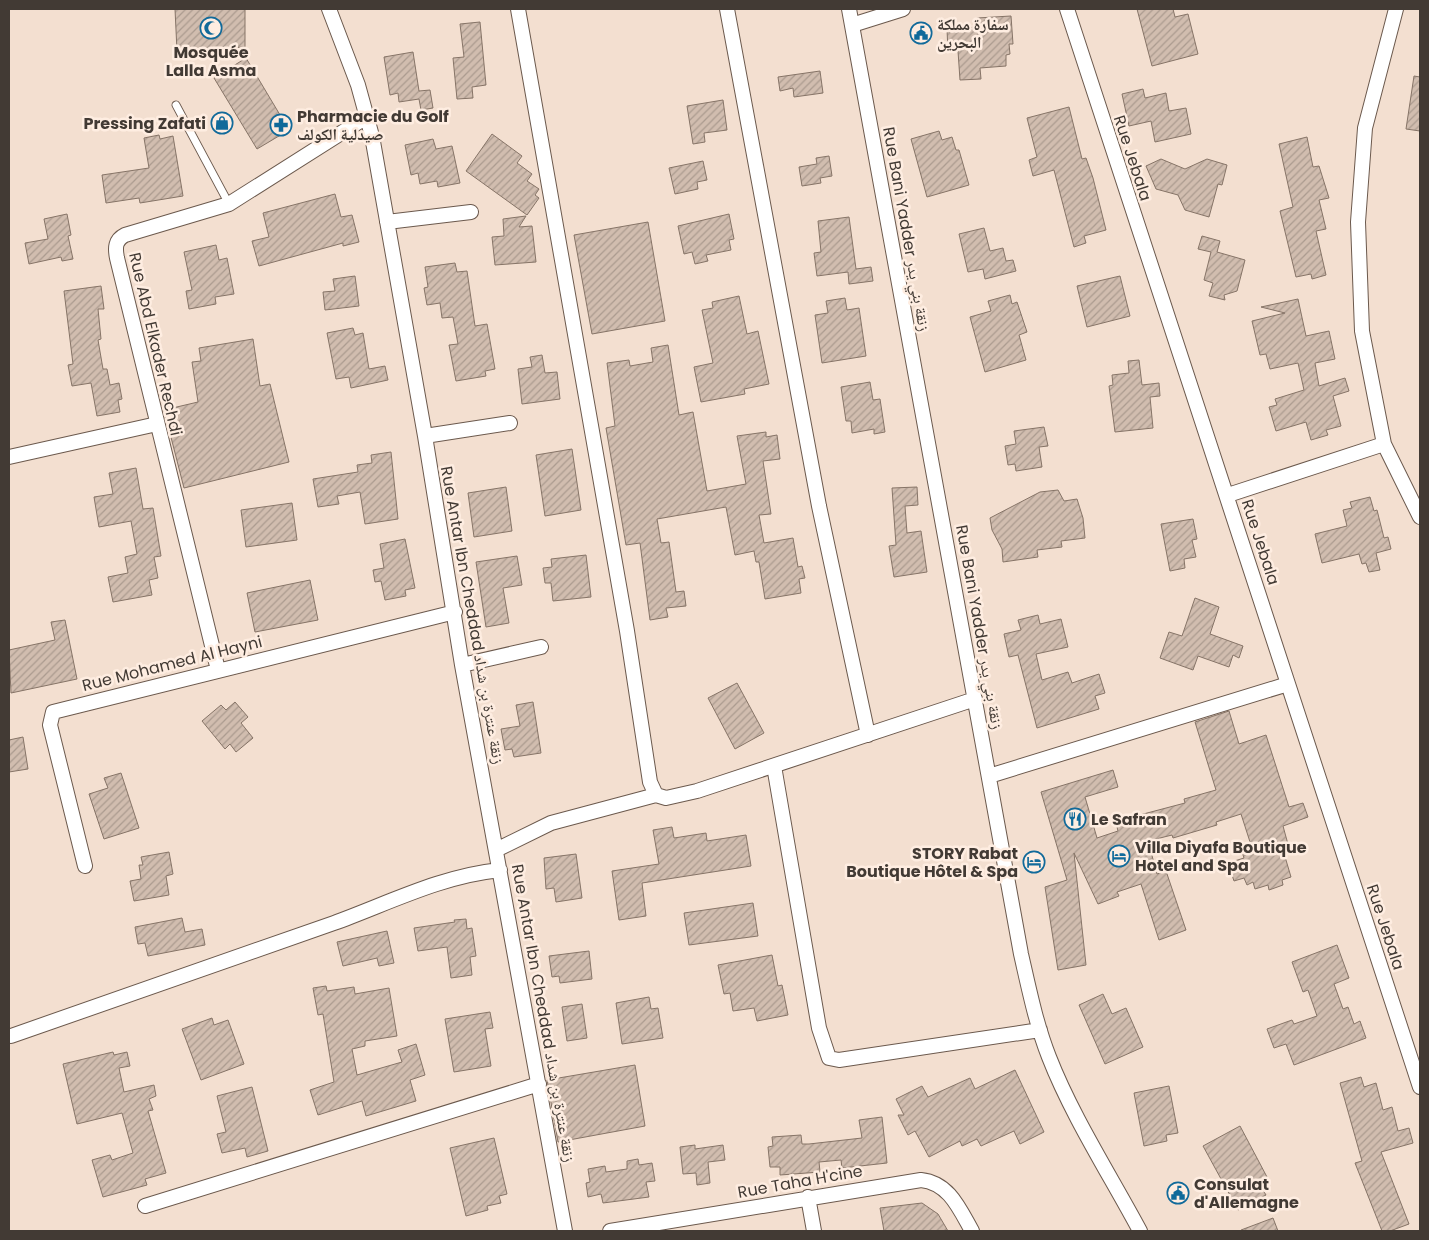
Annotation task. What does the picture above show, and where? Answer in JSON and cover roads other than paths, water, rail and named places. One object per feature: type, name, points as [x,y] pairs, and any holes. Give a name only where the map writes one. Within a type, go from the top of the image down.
[{"type":"street","name":"Rue Antar Ibn Cheddad زنقة عنترة بن شداد","points":[[329,9],[368,116],[425,436],[462,665],[564,1231]]},
{"type":"street","points":[[518,9],[627,631],[650,782],[656,795],[662,798],[683,794],[774,766],[975,699]]},
{"type":"street","points":[[727,9],[819,506],[868,735]]},
{"type":"street","name":"Rue Bani Yadder زنقة بني يدر","points":[[849,9],[1021,954],[1040,1030],[1065,1092],[1140,1231]]},
{"type":"street","points":[[852,25],[903,9]]},
{"type":"street","name":"Rue Jebala","points":[[1067,9],[1140,235],[1228,494],[1420,1087]]},
{"type":"street","points":[[1396,9],[1365,128],[1358,222],[1362,331],[1384,444],[1420,517]]},
{"type":"street","name":"Rue Abd Elkader Rechdi","points":[[218,670],[117,258],[116,245],[118,240],[125,236],[229,204],[368,116]]},
{"type":"street","points":[[387,222],[471,212]]},
{"type":"street","points":[[425,436],[510,423]]},
{"type":"street","points":[[9,457],[157,424]]},
{"type":"street","points":[[1228,494],[1384,444]]},
{"type":"street","name":"Rue Mohamed Al Hayni","points":[[85,866],[50,725],[53,712],[454,612]]},
{"type":"street","points":[[462,665],[541,648]]},
{"type":"street","points":[[989,776],[1288,684]]},
{"type":"street","points":[[774,766],[819,1028],[829,1058],[838,1060],[1040,1030]]},
{"type":"street","points":[[496,850],[551,823],[656,795]]},
{"type":"street","points":[[11,1036],[336,922],[402,895],[457,877],[500,870]]},
{"type":"street","points":[[145,1206],[539,1084]]},
{"type":"street","name":"Rue Taha H'cine","points":[[610,1231],[904,1181],[932,1182],[951,1196],[972,1231]]},
{"type":"street","points":[[808,1197],[814,1231]]},
{"type":"lane","points":[[176,104],[229,204]]},
{"type":"place","name":"Mosquée Lalla Asma","points":[[211,28]]},
{"type":"place","name":"سفارة مملكة البحرين","points":[[921,33]]},
{"type":"place","name":"Pressing Zafati","points":[[222,123]]},
{"type":"place","name":"Pharmacie du Golf صيدلية الكولف","points":[[281,125]]},
{"type":"place","name":"Le Safran","points":[[1075,819]]},
{"type":"place","name":"Villa Diyafa Boutique Hotel and Spa","points":[[1119,856]]},
{"type":"place","name":"STORY Rabat Boutique Hôtel & Spa","points":[[1034,862]]},
{"type":"place","name":"Consulat d'Allemagne","points":[[1178,1193]]}]
